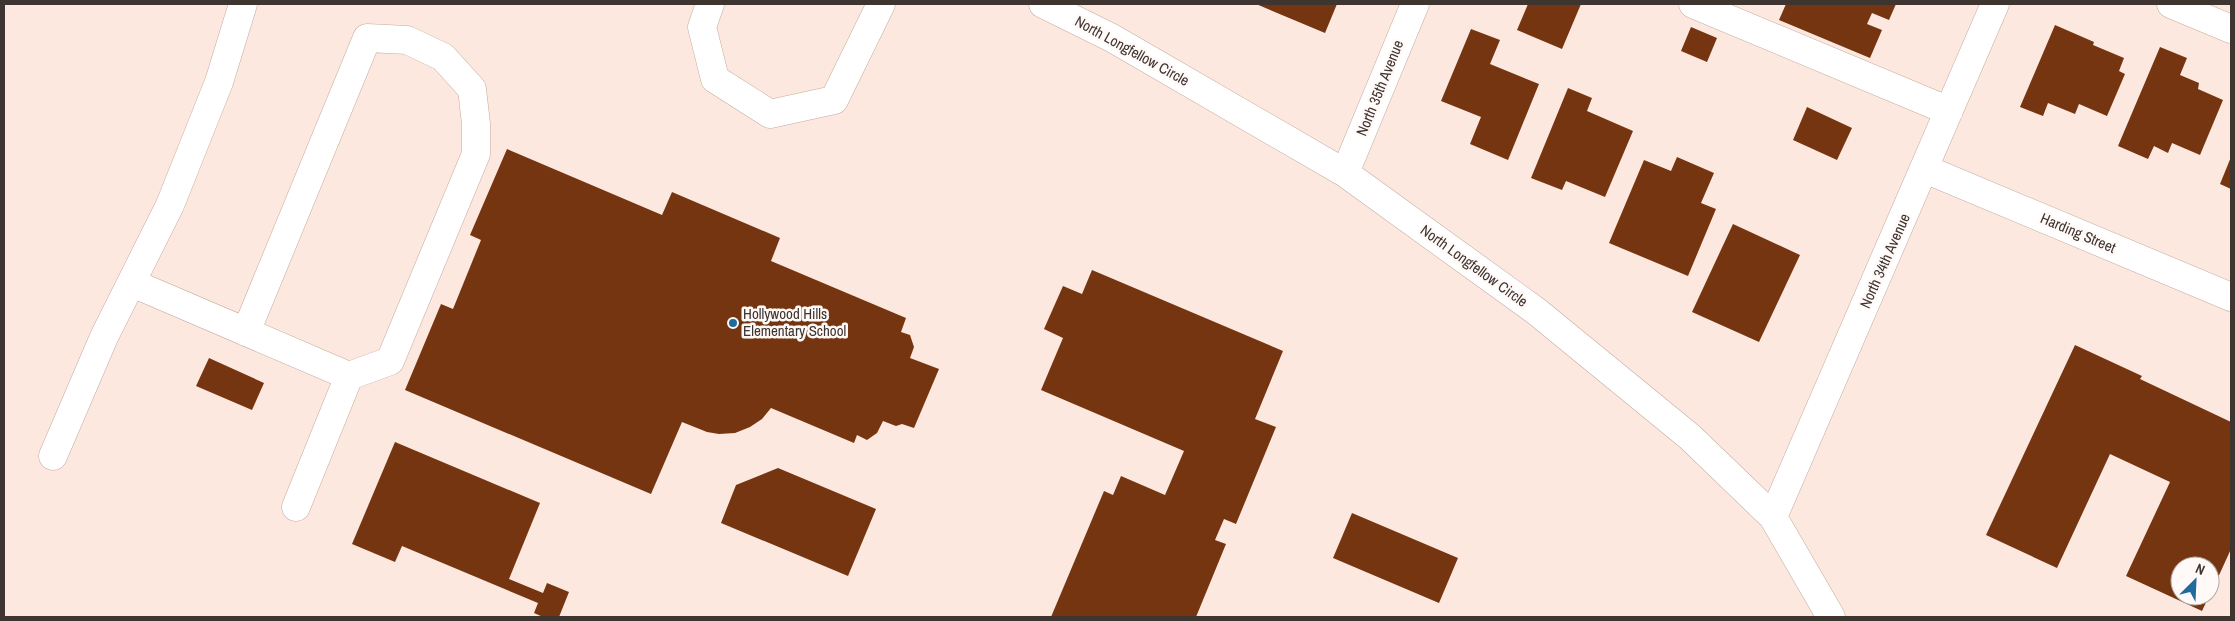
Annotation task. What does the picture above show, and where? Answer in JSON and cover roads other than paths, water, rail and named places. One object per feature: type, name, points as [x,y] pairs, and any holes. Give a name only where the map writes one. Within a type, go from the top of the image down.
[{"type":"street","points":[[53,456],[104,337],[170,205],[219,82],[243,4]]},
{"type":"street","points":[[710,4],[702,27],[715,79],[770,114],[834,100],[881,4]]},
{"type":"street","name":"North Longfellow Circle","points":[[1043,4],[1112,38],[1345,173],[1536,311],[1690,437],[1773,517],[1831,617]]},
{"type":"street","name":"North 35th Avenue","points":[[1345,173],[1415,4]]},
{"type":"street","name":"North 34th Avenue","points":[[1773,517],[1995,4]]},
{"type":"street","points":[[2171,4],[2231,29]]},
{"type":"street","points":[[1698,5],[1949,111]]},
{"type":"street","points":[[132,283],[246,332],[349,376],[390,362],[476,154],[472,89],[443,57],[407,40],[367,38],[246,332]]},
{"type":"street","name":"Harding Street","points":[[1925,169],[2231,297]]},
{"type":"street","points":[[296,507],[349,376]]},
{"type":"place","name":"Hollywood Hills Elementary School","points":[[733,323]]}]
